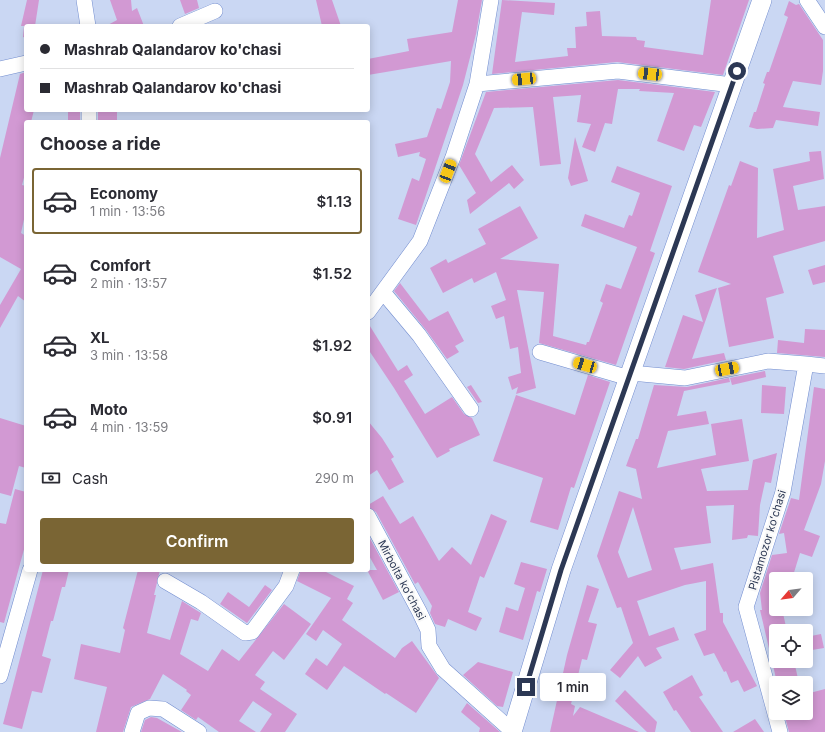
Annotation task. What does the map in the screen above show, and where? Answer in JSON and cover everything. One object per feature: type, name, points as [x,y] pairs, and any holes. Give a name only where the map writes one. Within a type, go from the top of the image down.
[{"type":"main road","points":[[512,731],[561,570],[762,0]]},
{"type":"street","points":[[84,0],[88,24]]},
{"type":"street","points":[[370,309],[420,241],[453,157],[477,84],[491,0]]},
{"type":"street","points":[[806,0],[825,27]]},
{"type":"street","points":[[185,24],[215,11]]},
{"type":"street","points":[[0,69],[24,63]]},
{"type":"street","points":[[477,84],[618,71],[732,85]]},
{"type":"street","points":[[383,292],[419,335],[471,409]]},
{"type":"street","points":[[540,352],[630,375],[685,378],[768,361],[825,366]]},
{"type":"street","name":"Pistamozor koʻchasi","points":[[780,732],[746,607],[783,492],[806,364]]},
{"type":"street","name":"Mirbolta koʻchasi","points":[[370,520],[419,611],[428,630],[429,646],[443,669],[512,731]]},
{"type":"street","points":[[0,676],[29,572]]},
{"type":"street","points":[[165,581],[201,602],[245,633],[249,634],[286,586],[291,572]]},
{"type":"street","points":[[132,732],[138,714],[149,708],[162,709],[199,732]]},
{"type":"building","points":[[27,0],[39,0],[35,24],[24,24],[24,26],[21,26]]},
{"type":"building","points":[[110,0],[131,0],[132,11],[137,8],[143,24],[110,24],[117,20]]},
{"type":"building","points":[[180,0],[197,0],[199,8],[185,14]]},
{"type":"building","points":[[316,0],[332,0],[340,24],[322,24]]},
{"type":"building","points":[[458,0],[482,0],[476,34],[463,85],[416,225],[398,219],[412,178],[419,181],[426,159],[419,156],[420,152],[398,157],[395,144],[427,137],[437,108],[441,109],[450,82],[451,61],[370,75],[370,59],[409,51],[407,39],[452,32]]},
{"type":"building","points":[[502,0],[555,3],[554,15],[522,12],[515,62],[568,56],[567,48],[576,48],[575,27],[587,26],[586,12],[600,11],[602,36],[636,37],[637,40],[645,41],[644,47],[703,55],[711,0],[749,0],[723,75],[617,62],[492,74]]},
{"type":"building","points":[[789,1],[796,5],[799,4],[823,40],[823,71],[821,85],[793,81],[783,107],[820,112],[818,126],[776,120],[773,128],[757,129],[749,127],[754,112],[756,112],[765,84],[763,83],[767,72],[769,72],[788,17],[784,15]]},
{"type":"building","points":[[24,73],[24,112],[34,112],[32,120],[24,120],[24,178],[22,185],[24,186],[24,219],[21,233],[24,235],[24,300],[18,296],[0,328],[0,305],[21,269],[0,257],[0,158],[20,74]]},
{"type":"building","points":[[618,80],[715,92],[701,127],[694,125],[684,151],[657,141],[674,93],[639,91],[640,89],[618,89],[612,124],[605,123],[595,152],[582,147],[591,124],[577,122],[581,95],[553,97],[561,164],[540,166],[533,107],[494,108],[475,154],[491,182],[512,165],[524,180],[514,189],[509,183],[470,214],[467,200],[476,193],[459,165],[486,92]]},
{"type":"building","points":[[68,112],[80,112],[80,120],[68,120]]},
{"type":"building","points":[[98,112],[117,112],[117,120],[98,120]]},
{"type":"building","points":[[575,137],[588,181],[571,186],[568,178]]},
{"type":"building","points":[[821,151],[824,179],[793,186],[798,210],[825,206],[825,241],[773,256],[784,293],[766,298],[774,338],[729,347],[718,288],[731,284],[698,272],[729,185],[731,186],[740,161],[758,168],[757,238],[784,230],[773,169],[810,161],[809,152]]},
{"type":"building","points":[[617,166],[672,186],[650,251],[655,253],[616,365],[539,343],[544,292],[517,290],[536,388],[516,394],[518,387],[512,390],[508,377],[521,373],[518,347],[510,349],[504,316],[496,319],[491,306],[506,300],[496,272],[474,283],[472,278],[443,293],[430,268],[446,259],[448,263],[486,244],[478,229],[520,206],[538,238],[500,259],[559,264],[553,336],[586,345],[587,342],[589,342],[603,303],[600,301],[606,284],[621,289],[637,247],[581,226],[585,214],[624,228],[629,215],[632,216],[640,193],[611,182]]},
{"type":"building","points":[[825,265],[825,282],[813,285],[808,270]]},
{"type":"building","points":[[400,283],[429,321],[448,311],[464,341],[455,346],[459,352],[447,359],[426,330],[394,291]]},
{"type":"building","points":[[717,288],[692,359],[724,353],[726,360],[684,369],[665,367],[683,315],[703,322],[695,295]]},
{"type":"building","points":[[370,326],[398,371],[407,365],[413,375],[404,381],[425,414],[452,397],[464,414],[472,418],[480,435],[449,449],[450,451],[437,458],[370,352]]},
{"type":"building","points":[[805,329],[825,330],[825,357],[777,353],[778,340],[804,343]]},
{"type":"building","points":[[765,371],[766,377],[732,385],[730,378]]},
{"type":"building","points":[[588,375],[610,382],[574,488],[571,487],[558,530],[530,522],[543,478],[493,461],[516,395],[575,415]]},
{"type":"building","points":[[729,378],[730,382],[684,391],[677,416],[706,411],[709,424],[668,431],[657,468],[716,455],[711,424],[742,419],[749,461],[701,469],[707,491],[748,490],[753,460],[777,453],[771,483],[765,482],[760,505],[758,536],[748,535],[747,538],[732,540],[734,505],[706,506],[711,543],[674,548],[681,570],[713,563],[720,613],[723,613],[723,622],[757,686],[744,692],[738,680],[731,683],[726,671],[724,672],[714,653],[704,656],[694,634],[706,630],[706,581],[685,585],[637,601],[649,636],[674,627],[679,640],[656,648],[662,658],[645,667],[638,656],[620,678],[610,670],[633,643],[621,607],[617,608],[597,556],[619,491],[642,499],[636,469],[626,466],[636,439],[638,439],[654,385],[687,387]],"holes":[[[633,507],[652,570],[628,578],[618,552]]]},
{"type":"building","points":[[471,385],[482,402],[478,403],[467,387]]},
{"type":"building","points":[[762,385],[786,387],[784,414],[761,413]]},
{"type":"building","points":[[814,387],[825,389],[825,461],[821,484],[804,530],[820,536],[812,557],[800,553],[794,572],[769,572],[769,616],[784,616],[785,624],[769,624],[769,648],[760,610],[762,610],[760,593],[772,555],[787,553],[784,533],[779,534],[791,498],[799,500]]},
{"type":"building","points":[[0,418],[24,425],[24,467],[19,466],[11,496],[0,493]]},
{"type":"building","points":[[370,423],[382,438],[394,457],[391,459],[404,482],[389,490],[377,470],[370,475]]},
{"type":"building","points":[[15,489],[24,491],[24,549],[4,623],[0,622],[0,523],[6,524]]},
{"type":"building","points":[[383,496],[400,524],[413,516],[439,561],[452,547],[471,565],[491,514],[507,521],[484,578],[480,576],[468,612],[482,618],[476,631],[448,619],[445,627],[435,624],[430,613],[432,606],[418,582],[415,584],[376,512],[370,508],[370,504]]},
{"type":"building","points":[[370,539],[399,592],[383,600],[368,572],[370,572],[370,570],[377,570],[370,558]]},
{"type":"building","points":[[521,562],[547,569],[540,592],[537,591],[523,640],[499,632],[506,607],[518,611],[525,588],[514,584]]},
{"type":"building","points":[[42,572],[69,572],[65,587],[62,587],[53,621],[51,621],[42,656],[51,659],[42,693],[32,691],[22,729],[3,724]]},
{"type":"building","points":[[137,572],[160,572],[147,633],[170,640],[182,601],[201,613],[198,621],[191,619],[180,654],[208,671],[222,649],[239,661],[284,604],[311,624],[284,660],[273,651],[255,675],[265,682],[260,689],[297,714],[285,732],[260,732],[272,714],[253,701],[239,721],[256,732],[219,732],[198,717],[196,720],[181,710],[191,695],[186,691],[187,690],[163,674],[150,699],[131,707],[123,732],[96,732],[107,687],[74,679],[81,644],[120,653],[125,630],[123,628]]},
{"type":"building","points":[[300,572],[326,572],[354,586],[347,599],[353,603],[342,620],[395,658],[402,648],[412,641],[439,678],[416,713],[344,666],[327,690],[305,674],[316,658],[327,666],[342,644],[323,630],[316,641],[306,634],[331,598],[297,581]]},
{"type":"building","points":[[265,585],[272,590],[247,623],[220,604],[228,592],[249,607]]},
{"type":"building","points":[[587,585],[599,589],[588,622],[597,624],[587,660],[582,659],[571,704],[575,706],[573,716],[580,707],[639,732],[550,732],[567,655]]},
{"type":"building","points":[[821,634],[824,648],[813,650],[813,636]]},
{"type":"building","points":[[478,662],[513,672],[503,707],[497,706],[463,675]]},
{"type":"building","points":[[774,668],[796,668],[797,676],[775,676]]},
{"type":"building","points":[[692,675],[703,695],[699,697],[723,732],[691,732],[676,710],[674,711],[663,692]]},
{"type":"building","points":[[825,689],[825,732],[789,732],[786,720],[813,720],[813,692]]},
{"type":"building","points":[[625,690],[657,722],[655,732],[647,732],[615,701]]},
{"type":"building","points":[[467,703],[500,732],[479,732],[480,728],[461,712]]},
{"type":"building","points":[[151,717],[157,718],[182,732],[141,732],[145,720]]},
{"type":"building","points":[[755,719],[764,732],[733,732]]},
{"type":"route","points":[[526,687],[561,570],[737,71]]}]
